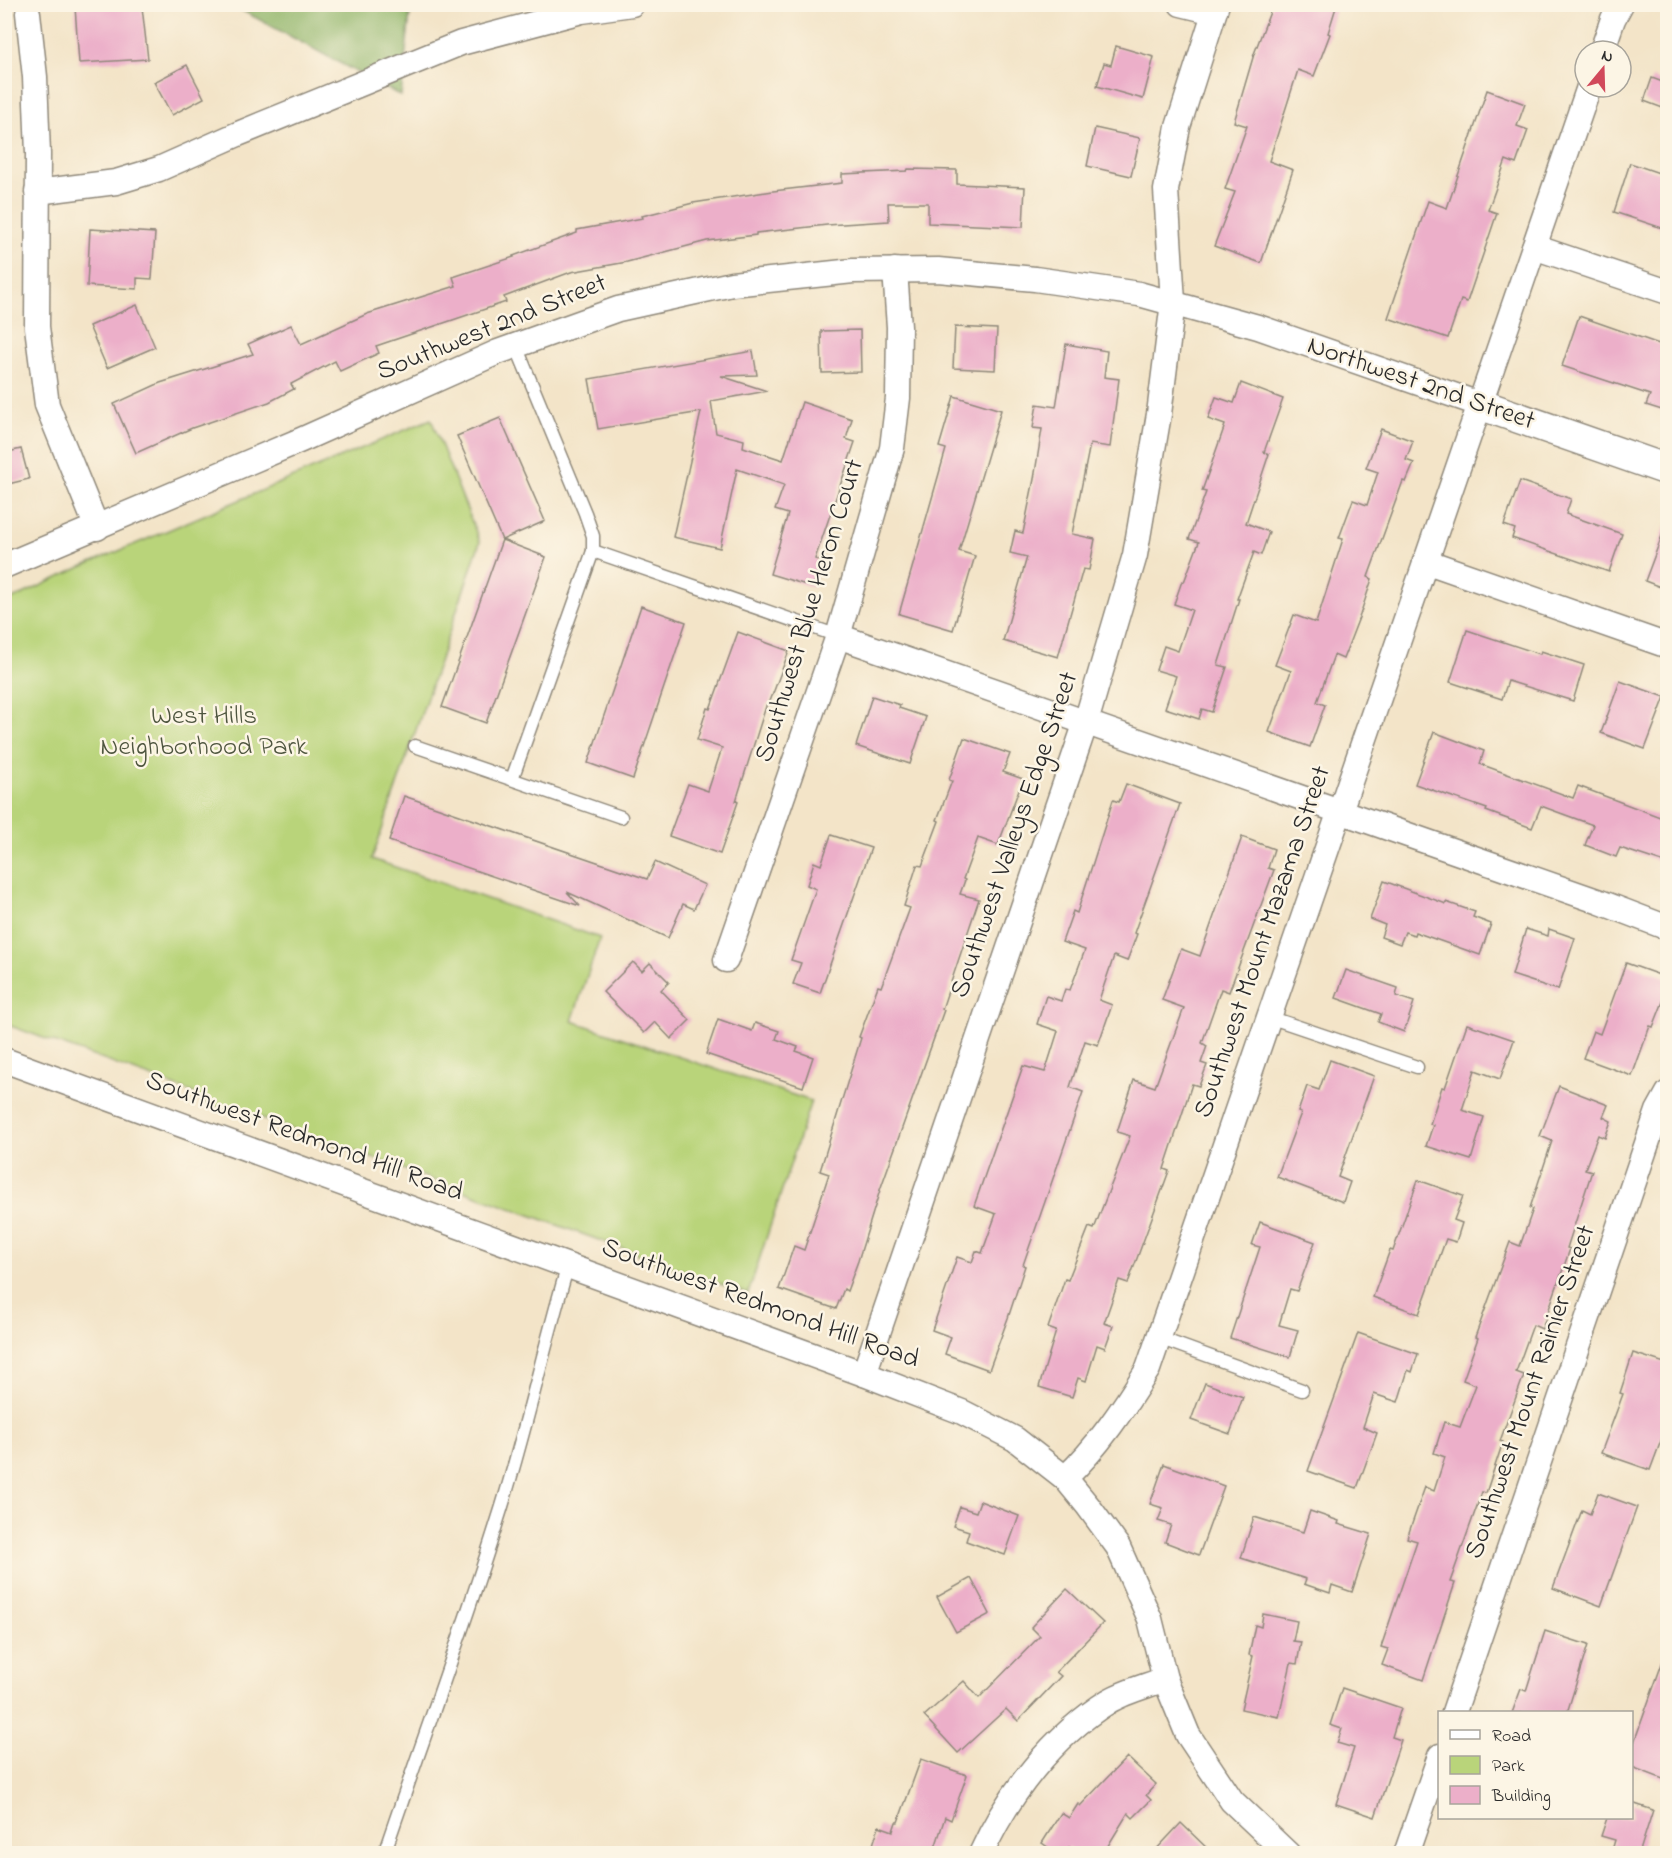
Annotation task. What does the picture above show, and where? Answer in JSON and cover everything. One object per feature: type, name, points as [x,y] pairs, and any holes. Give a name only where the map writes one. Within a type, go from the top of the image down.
[{"type":"street","points":[[37,192],[117,182],[159,169],[238,134],[461,44],[582,11],[632,4]]},
{"type":"street","points":[[1181,4],[1215,8]]},
{"type":"street","points":[[1606,39],[1621,4]]},
{"type":"street","name":"Southwest Valleys Edge Street","points":[[864,1374],[1086,722],[1135,555],[1159,414],[1167,335],[1173,302],[1166,190],[1178,127],[1215,8]]},
{"type":"street","points":[[28,13],[34,77],[37,327],[47,405],[97,528]]},
{"type":"street","name":"Southwest Mount Mazama Street","points":[[1065,1478],[1084,1460],[1127,1404],[1149,1369],[1585,99]]},
{"type":"street","points":[[1534,247],[1668,292]]},
{"type":"street","name":"Southwest 2nd Street","points":[[4,566],[97,528],[516,346],[618,309],[732,284],[853,271],[895,270],[938,270],[1035,279],[1139,294],[1173,302]]},
{"type":"street","name":"Southwest Blue Heron Court","points":[[726,960],[838,636],[892,448],[898,398],[899,327],[895,270]]},
{"type":"street","name":"Northwest 2nd Street","points":[[1173,302],[1258,327],[1668,470]]},
{"type":"street","points":[[1425,561],[1668,646]]},
{"type":"street","points":[[838,636],[1668,928]]},
{"type":"street","name":"Southwest Redmond Hill Road","points":[[4,1060],[864,1374],[962,1412],[1015,1439],[1065,1478],[1118,1547],[1150,1619],[1165,1679],[1188,1735],[1232,1801],[1288,1854]]},
{"type":"street","name":"Southwest Mount Rainier Street","points":[[1455,1711],[1658,1112],[1668,1092]]},
{"type":"street","points":[[981,1854],[993,1827],[1027,1777],[1068,1732],[1110,1700],[1165,1679]]},
{"type":"street","points":[[1407,1854],[1438,1762]]},
{"type":"lane","points":[[512,780],[593,551],[593,536],[585,513],[516,346]]},
{"type":"lane","points":[[593,551],[838,636]]},
{"type":"lane","points":[[415,746],[621,817]]},
{"type":"lane","points":[[1269,1017],[1417,1067]]},
{"type":"lane","points":[[384,1854],[499,1517],[528,1420],[549,1330],[568,1265]]},
{"type":"lane","points":[[1159,1338],[1302,1390]]},
{"type":"green space","points":[[232,5],[411,5],[401,96]]},
{"type":"green space","name":"West Hills Neighborhood Park","points":[[431,419],[480,542],[372,859],[600,938],[572,1021],[811,1101],[748,1294],[240,1110],[209,1105],[194,1093],[5,1024],[4,603],[81,567]]},
{"type":"building","points":[[115,4],[116,9],[142,7],[148,59],[79,63],[75,7]]},
{"type":"building","points":[[1273,4],[1337,4],[1328,33],[1330,34],[1314,76],[1298,70],[1269,161],[1293,170],[1261,263],[1214,246],[1235,192],[1225,189],[1247,126],[1234,122],[1254,54]]},
{"type":"building","points":[[1116,46],[1154,57],[1143,99],[1097,86],[1104,63],[1111,65]]},
{"type":"building","points":[[187,65],[204,98],[172,115],[154,82]]},
{"type":"building","points":[[1652,78],[1668,84],[1668,110],[1644,101]]},
{"type":"building","points":[[1487,90],[1525,104],[1517,126],[1528,130],[1516,164],[1506,160],[1488,210],[1497,213],[1467,302],[1461,300],[1448,338],[1388,318],[1428,201],[1447,208]]},
{"type":"building","points":[[1095,128],[1140,138],[1131,176],[1087,166]]},
{"type":"building","points":[[1630,163],[1668,176],[1668,230],[1614,212]]},
{"type":"building","points":[[908,169],[957,170],[957,184],[1025,187],[1023,227],[928,223],[928,203],[888,203],[889,221],[756,233],[756,235],[707,241],[627,262],[571,272],[504,297],[506,302],[376,346],[379,353],[340,371],[335,361],[291,384],[294,389],[269,402],[192,428],[136,453],[114,404],[160,383],[253,354],[248,344],[291,325],[301,344],[367,314],[456,286],[453,277],[514,257],[577,233],[577,230],[643,218],[642,216],[693,203],[842,183],[842,174],[907,171]]},
{"type":"building","points":[[90,229],[155,233],[152,279],[137,278],[137,289],[87,286]]},
{"type":"building","points":[[137,305],[155,347],[107,368],[89,326]]},
{"type":"building","points":[[1579,316],[1668,347],[1668,412],[1646,405],[1650,395],[1562,366]]},
{"type":"building","points":[[955,327],[997,329],[995,370],[953,368]]},
{"type":"building","points":[[860,330],[861,372],[822,373],[821,331]]},
{"type":"building","points":[[1066,344],[1107,351],[1104,377],[1119,379],[1110,447],[1090,444],[1072,534],[1095,539],[1089,570],[1083,569],[1058,657],[1003,641],[1027,557],[1010,553],[1015,531],[1023,533],[1034,479],[1042,429],[1033,428],[1037,404],[1056,407]]},
{"type":"building","points":[[753,351],[757,375],[721,376],[767,391],[711,401],[716,433],[744,440],[743,447],[783,460],[802,402],[852,419],[846,439],[855,442],[815,559],[821,561],[813,587],[770,574],[788,514],[775,510],[784,485],[737,469],[720,548],[673,537],[701,412],[598,429],[589,379]]},
{"type":"building","points":[[1241,383],[1283,399],[1264,452],[1269,454],[1246,523],[1269,532],[1261,555],[1254,552],[1237,599],[1239,599],[1218,665],[1227,667],[1212,712],[1202,709],[1199,719],[1165,708],[1176,676],[1156,670],[1164,646],[1178,651],[1192,610],[1174,604],[1199,542],[1189,539],[1206,492],[1202,491],[1225,425],[1208,419],[1216,397],[1234,403]]},
{"type":"building","points":[[954,396],[1001,410],[959,551],[975,556],[953,630],[899,614],[946,449],[939,447]]},
{"type":"building","points":[[500,418],[545,521],[502,540],[457,436]]},
{"type":"building","points":[[1381,429],[1413,441],[1406,460],[1414,463],[1406,482],[1403,481],[1368,577],[1372,579],[1343,659],[1334,655],[1317,702],[1325,705],[1310,747],[1269,732],[1291,671],[1275,665],[1294,615],[1316,623],[1343,539],[1339,538],[1353,500],[1367,505],[1378,472],[1366,468]]},
{"type":"building","points":[[21,449],[29,479],[4,485],[4,453]]},
{"type":"building","points":[[1520,481],[1571,499],[1566,514],[1622,534],[1609,572],[1512,538],[1515,529],[1504,525]]},
{"type":"building","points":[[1666,525],[1668,526],[1668,590],[1645,581]]},
{"type":"building","points":[[502,540],[546,557],[486,723],[442,707]]},
{"type":"building","points":[[641,606],[686,622],[633,779],[588,763]]},
{"type":"building","points":[[1467,630],[1540,654],[1541,651],[1584,665],[1573,701],[1508,681],[1502,699],[1450,682]]},
{"type":"building","points":[[738,632],[789,651],[769,704],[767,703],[720,854],[669,836],[688,784],[708,791],[722,748],[697,740],[707,708],[710,709]]},
{"type":"building","points":[[1620,681],[1665,697],[1645,749],[1601,733]]},
{"type":"building","points":[[872,696],[926,717],[910,764],[856,746]]},
{"type":"building","points":[[1434,732],[1484,751],[1480,764],[1573,798],[1578,786],[1668,820],[1668,864],[1620,848],[1616,857],[1585,845],[1593,825],[1541,806],[1532,828],[1486,811],[1487,809],[1415,784]]},
{"type":"building","points":[[964,738],[1010,754],[1003,772],[1023,779],[998,845],[978,838],[963,879],[965,880],[960,894],[979,899],[942,1009],[944,1010],[880,1190],[858,1261],[847,1291],[844,1289],[836,1309],[779,1289],[794,1246],[804,1250],[829,1174],[820,1171],[861,1038],[859,1037],[878,986],[881,987],[910,908],[904,906],[917,865],[922,866],[939,821],[937,820],[952,781],[949,780]]},
{"type":"building","points":[[1126,784],[1180,804],[1134,933],[1137,934],[1127,961],[1114,956],[1099,1000],[1112,1005],[1098,1045],[1085,1041],[1070,1087],[1083,1092],[989,1370],[945,1354],[951,1337],[932,1330],[957,1257],[972,1262],[976,1251],[982,1253],[996,1214],[974,1206],[1023,1066],[1045,1072],[1058,1031],[1037,1024],[1046,996],[1061,1001],[1065,989],[1070,990],[1085,950],[1062,942],[1073,911],[1077,913],[1113,800],[1119,802]]},
{"type":"building","points":[[404,796],[647,879],[655,862],[705,885],[694,909],[683,904],[668,938],[567,892],[580,906],[389,841]]},
{"type":"building","points":[[831,835],[871,848],[820,993],[793,984],[801,963],[791,960],[816,889],[807,885],[814,862],[821,865]]},
{"type":"building","points":[[1242,837],[1274,849],[1268,868],[1274,870],[1229,992],[1221,989],[1202,1043],[1207,1046],[1201,1063],[1207,1065],[1199,1086],[1192,1084],[1164,1169],[1169,1171],[1128,1283],[1119,1280],[1104,1323],[1113,1326],[1105,1348],[1097,1345],[1086,1381],[1078,1378],[1072,1397],[1039,1387],[1056,1331],[1048,1328],[1065,1279],[1068,1280],[1089,1227],[1094,1229],[1130,1136],[1117,1132],[1134,1080],[1155,1087],[1184,1008],[1162,1000],[1181,949],[1200,956]]},
{"type":"building","points":[[1384,881],[1475,912],[1473,917],[1491,924],[1480,955],[1415,932],[1414,935],[1405,932],[1400,944],[1381,937],[1385,925],[1370,919]]},
{"type":"building","points":[[1526,929],[1548,936],[1549,929],[1575,938],[1558,990],[1512,975]]},
{"type":"building","points":[[633,962],[642,971],[650,963],[669,982],[661,990],[690,1020],[671,1039],[655,1022],[644,1033],[603,992]]},
{"type":"building","points":[[1626,963],[1668,978],[1668,989],[1653,1027],[1650,1026],[1632,1076],[1583,1058],[1593,1031],[1600,1034]]},
{"type":"building","points":[[1346,970],[1398,988],[1396,996],[1414,1002],[1404,1032],[1378,1022],[1381,1014],[1336,998]]},
{"type":"building","points":[[718,1019],[752,1031],[755,1023],[779,1031],[776,1039],[798,1047],[796,1051],[813,1057],[803,1087],[706,1054]]},
{"type":"building","points":[[1467,1024],[1514,1040],[1500,1079],[1475,1070],[1462,1110],[1484,1117],[1471,1160],[1426,1146],[1433,1125],[1430,1124],[1442,1087],[1445,1088]]},
{"type":"building","points":[[1330,1060],[1374,1076],[1338,1177],[1350,1182],[1343,1202],[1277,1177],[1301,1113],[1298,1112],[1307,1086],[1319,1090]]},
{"type":"building","points":[[1559,1086],[1608,1105],[1603,1117],[1611,1121],[1605,1138],[1598,1135],[1585,1169],[1592,1171],[1567,1248],[1570,1249],[1542,1329],[1533,1325],[1516,1372],[1524,1375],[1500,1441],[1503,1442],[1486,1493],[1482,1492],[1450,1582],[1455,1583],[1423,1680],[1382,1665],[1388,1649],[1381,1647],[1417,1541],[1407,1538],[1425,1487],[1434,1491],[1445,1457],[1434,1453],[1444,1422],[1460,1427],[1476,1385],[1463,1380],[1478,1338],[1475,1337],[1510,1242],[1520,1246],[1533,1209],[1530,1208],[1552,1141],[1540,1136]]},
{"type":"building","points":[[1418,1180],[1463,1196],[1454,1220],[1462,1223],[1456,1242],[1446,1239],[1419,1314],[1373,1297],[1390,1250],[1393,1251]]},
{"type":"building","points":[[1260,1222],[1315,1242],[1297,1291],[1290,1289],[1279,1325],[1298,1330],[1290,1357],[1230,1338],[1260,1247],[1252,1245]]},
{"type":"building","points":[[1358,1333],[1418,1354],[1412,1372],[1408,1370],[1398,1402],[1374,1394],[1363,1427],[1377,1433],[1357,1488],[1308,1471]]},
{"type":"building","points":[[1633,1353],[1668,1364],[1668,1422],[1650,1470],[1601,1453],[1623,1394],[1620,1393]]},
{"type":"building","points":[[1205,1383],[1243,1397],[1230,1434],[1191,1420]]},
{"type":"building","points":[[1164,1464],[1224,1486],[1199,1555],[1165,1542],[1171,1525],[1158,1521],[1163,1508],[1150,1504]]},
{"type":"building","points":[[1598,1493],[1637,1507],[1601,1606],[1553,1588],[1582,1510],[1590,1514]]},
{"type":"building","points":[[980,1501],[1019,1516],[1005,1555],[966,1541],[969,1531],[953,1526],[960,1507],[976,1512]]},
{"type":"building","points":[[1310,1511],[1339,1521],[1338,1524],[1371,1534],[1352,1592],[1332,1585],[1330,1593],[1304,1584],[1306,1579],[1241,1558],[1254,1517],[1303,1532]]},
{"type":"building","points":[[971,1578],[990,1614],[956,1632],[937,1597]]},
{"type":"building","points":[[1067,1589],[1103,1623],[1056,1672],[1061,1676],[1018,1721],[1006,1709],[958,1753],[924,1716],[964,1681],[979,1698],[1040,1636],[1031,1627]]},
{"type":"building","points":[[1263,1614],[1297,1621],[1293,1641],[1301,1642],[1297,1664],[1291,1663],[1279,1717],[1241,1709],[1253,1656],[1249,1655],[1255,1625],[1261,1627]]},
{"type":"building","points":[[1545,1631],[1588,1645],[1568,1711],[1513,1711],[1521,1689],[1526,1691]]},
{"type":"building","points":[[1665,1655],[1668,1656],[1668,1781],[1633,1767],[1633,1745]]},
{"type":"building","points":[[1342,1688],[1401,1708],[1392,1737],[1401,1740],[1375,1817],[1336,1804],[1354,1748],[1337,1743],[1342,1729],[1330,1725]]},
{"type":"building","points":[[1127,1757],[1156,1784],[1146,1795],[1151,1800],[1133,1818],[1128,1813],[1103,1854],[1080,1854],[1069,1847],[1065,1854],[1058,1854],[1042,1843],[1061,1813],[1069,1818],[1078,1804],[1080,1806]]},
{"type":"building","points":[[921,1759],[967,1775],[951,1820],[945,1817],[933,1854],[870,1854],[879,1826],[893,1831],[898,1822]]},
{"type":"building","points":[[1633,1803],[1653,1810],[1639,1854],[1611,1854],[1615,1840],[1601,1836],[1607,1819],[1633,1819]]},
{"type":"building","points":[[1181,1823],[1213,1854],[1152,1854]]}]
